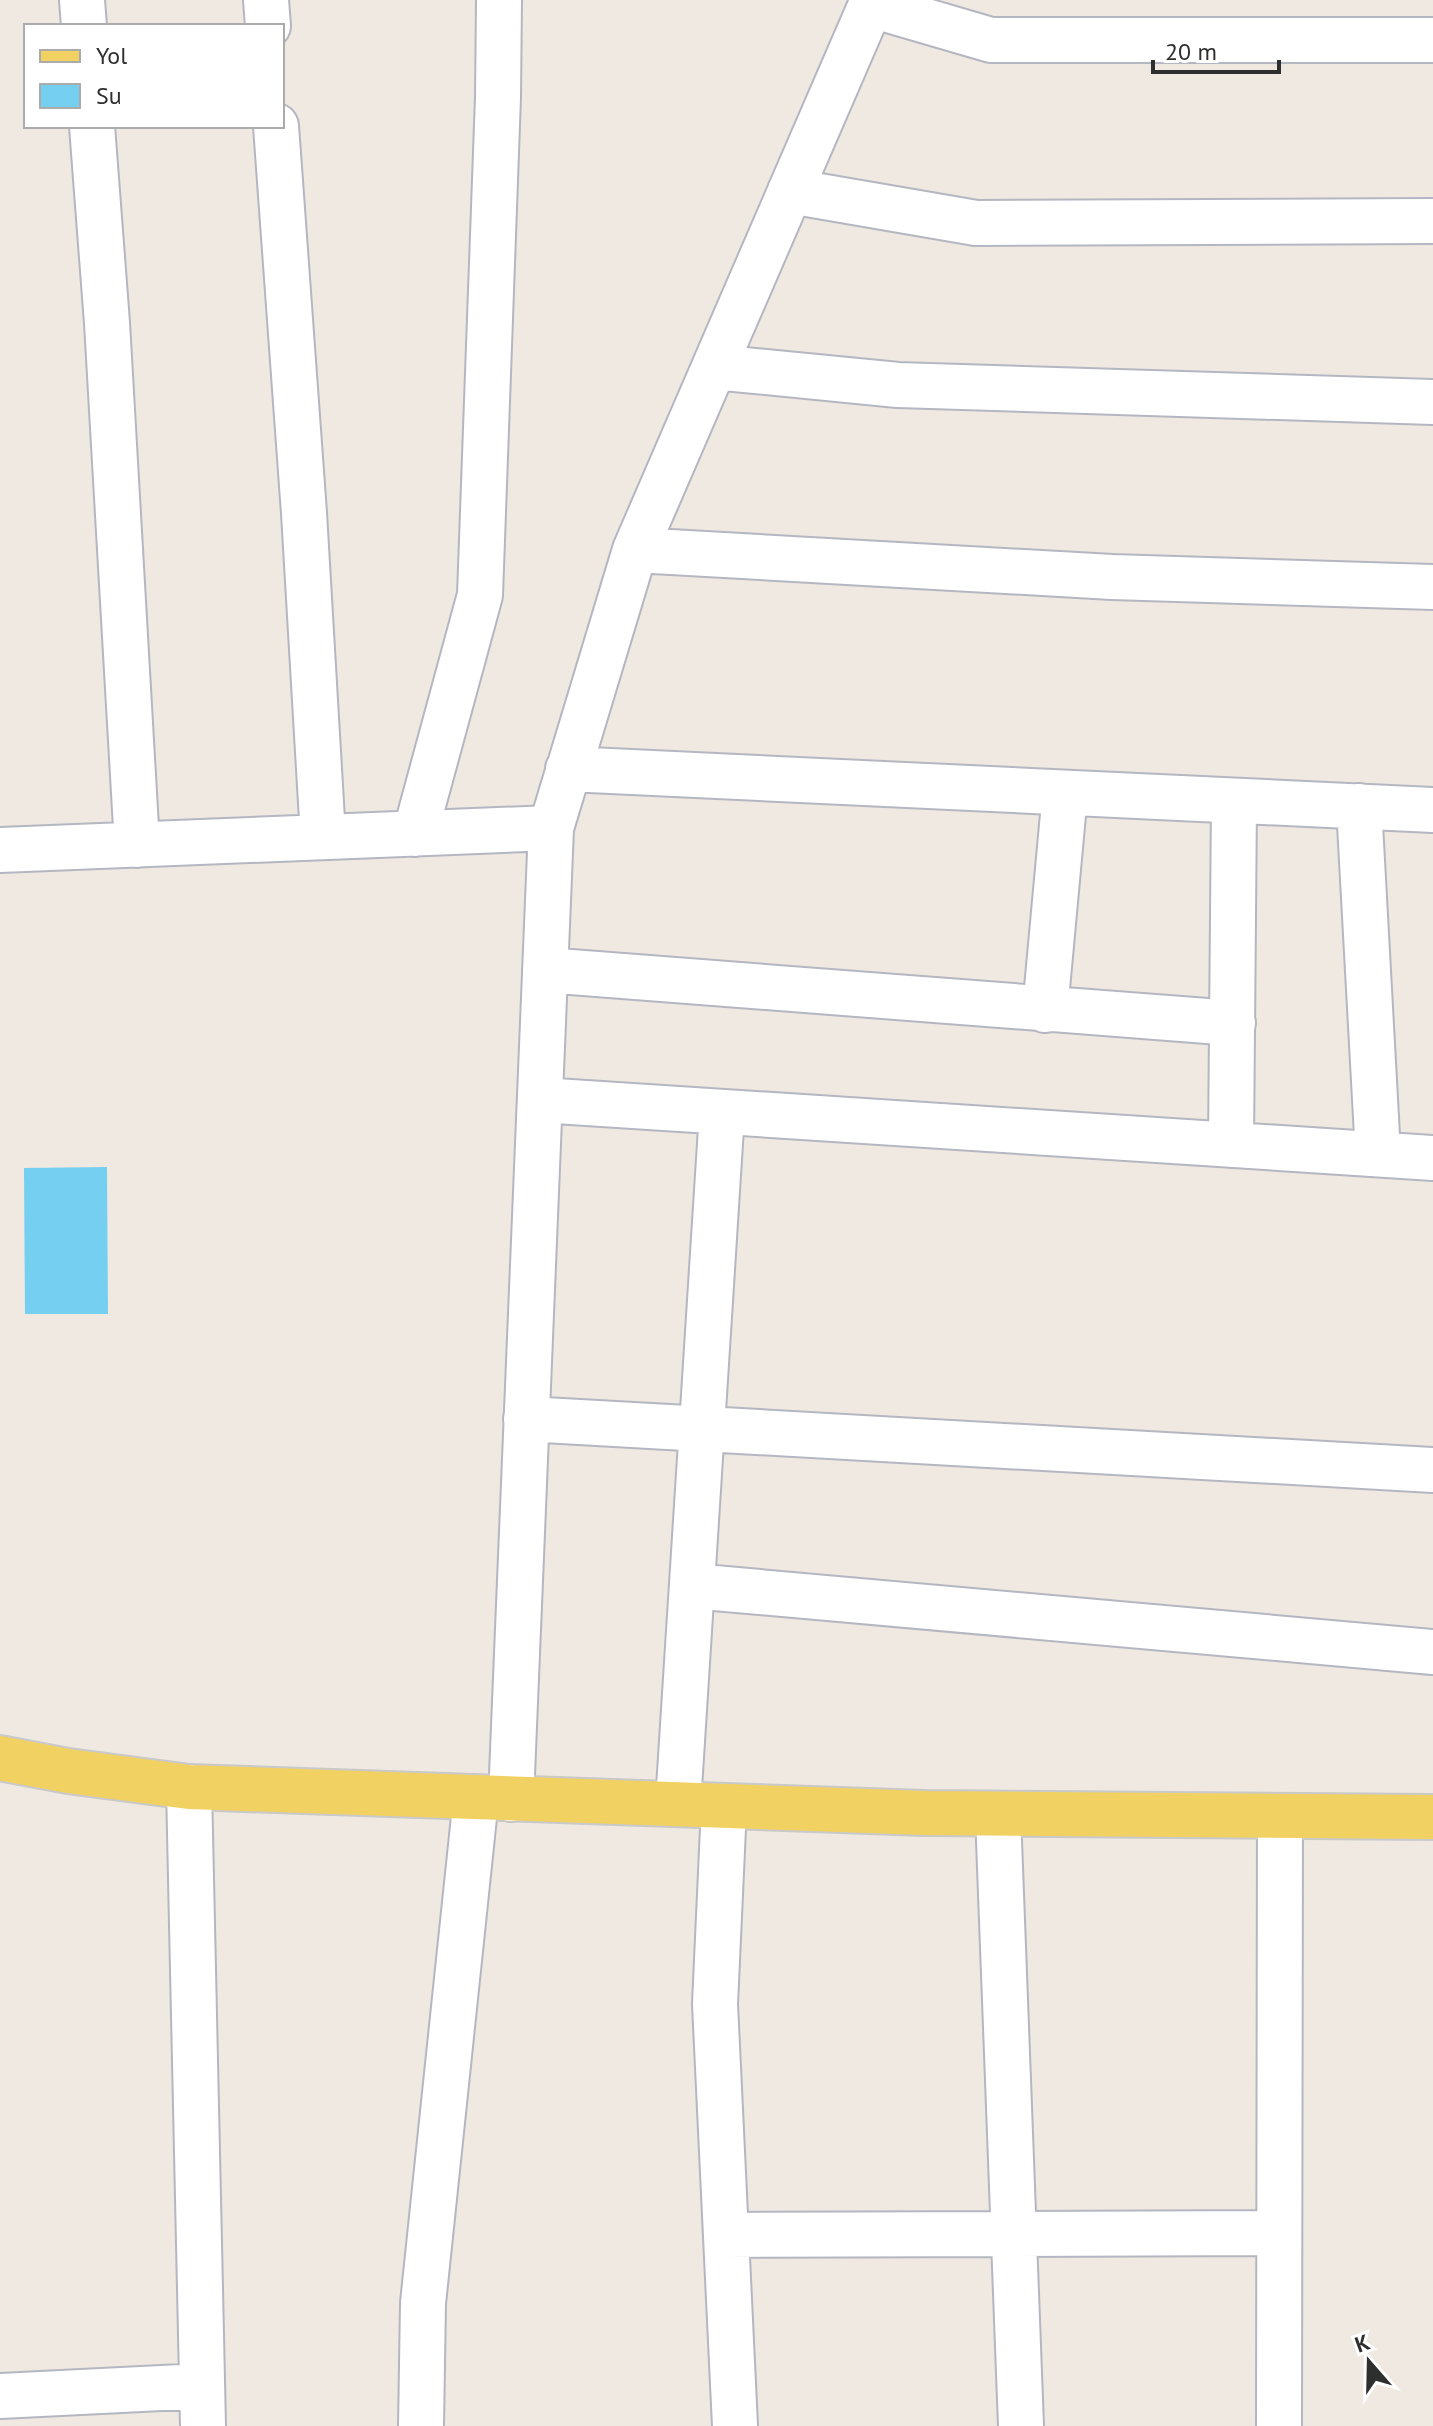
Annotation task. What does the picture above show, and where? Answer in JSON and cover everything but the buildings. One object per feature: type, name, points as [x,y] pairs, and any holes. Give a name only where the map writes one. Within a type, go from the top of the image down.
[{"type":"main road","points":[[0,1758],[189,1787],[998,1814],[1433,1817]]},
{"type":"street","points":[[82,0],[84,24]]},
{"type":"street","points":[[266,0],[268,24]]},
{"type":"street","points":[[415,834],[480,595],[499,0]]},
{"type":"street","points":[[421,2426],[423,2303],[493,1798],[526,1419],[551,828],[635,550],[872,3],[991,40],[1433,40]]},
{"type":"street","points":[[92,128],[108,339],[137,845]]},
{"type":"street","points":[[276,128],[304,513],[323,837]]},
{"type":"street","points":[[790,191],[976,223],[1433,221]]},
{"type":"street","points":[[714,367],[898,385],[1433,402]]},
{"type":"street","points":[[635,550],[1112,577],[1433,587]]},
{"type":"street","points":[[568,769],[1433,810]]},
{"type":"street","points":[[1045,1010],[1065,793]]},
{"type":"street","points":[[1231,1145],[1234,801]]},
{"type":"street","points":[[1359,806],[1378,1154]]},
{"type":"street","points":[[0,850],[551,828]]},
{"type":"street","points":[[545,970],[1233,1023]]},
{"type":"street","points":[[540,1100],[1433,1158]]},
{"type":"street","points":[[678,1804],[722,1112]]},
{"type":"street","points":[[526,1419],[1433,1470]]},
{"type":"street","points":[[692,1586],[1433,1652]]},
{"type":"street","points":[[2,2426],[0,2396],[202,2406],[189,1787]]},
{"type":"street","points":[[724,1806],[715,2004],[735,2426]]},
{"type":"street","points":[[998,1814],[1021,2426]]},
{"type":"street","points":[[1279,2426],[1280,1816]]},
{"type":"street","points":[[726,2235],[1279,2233]]},
{"type":"water","points":[[107,1167],[108,1314],[25,1314],[24,1168]]}]
